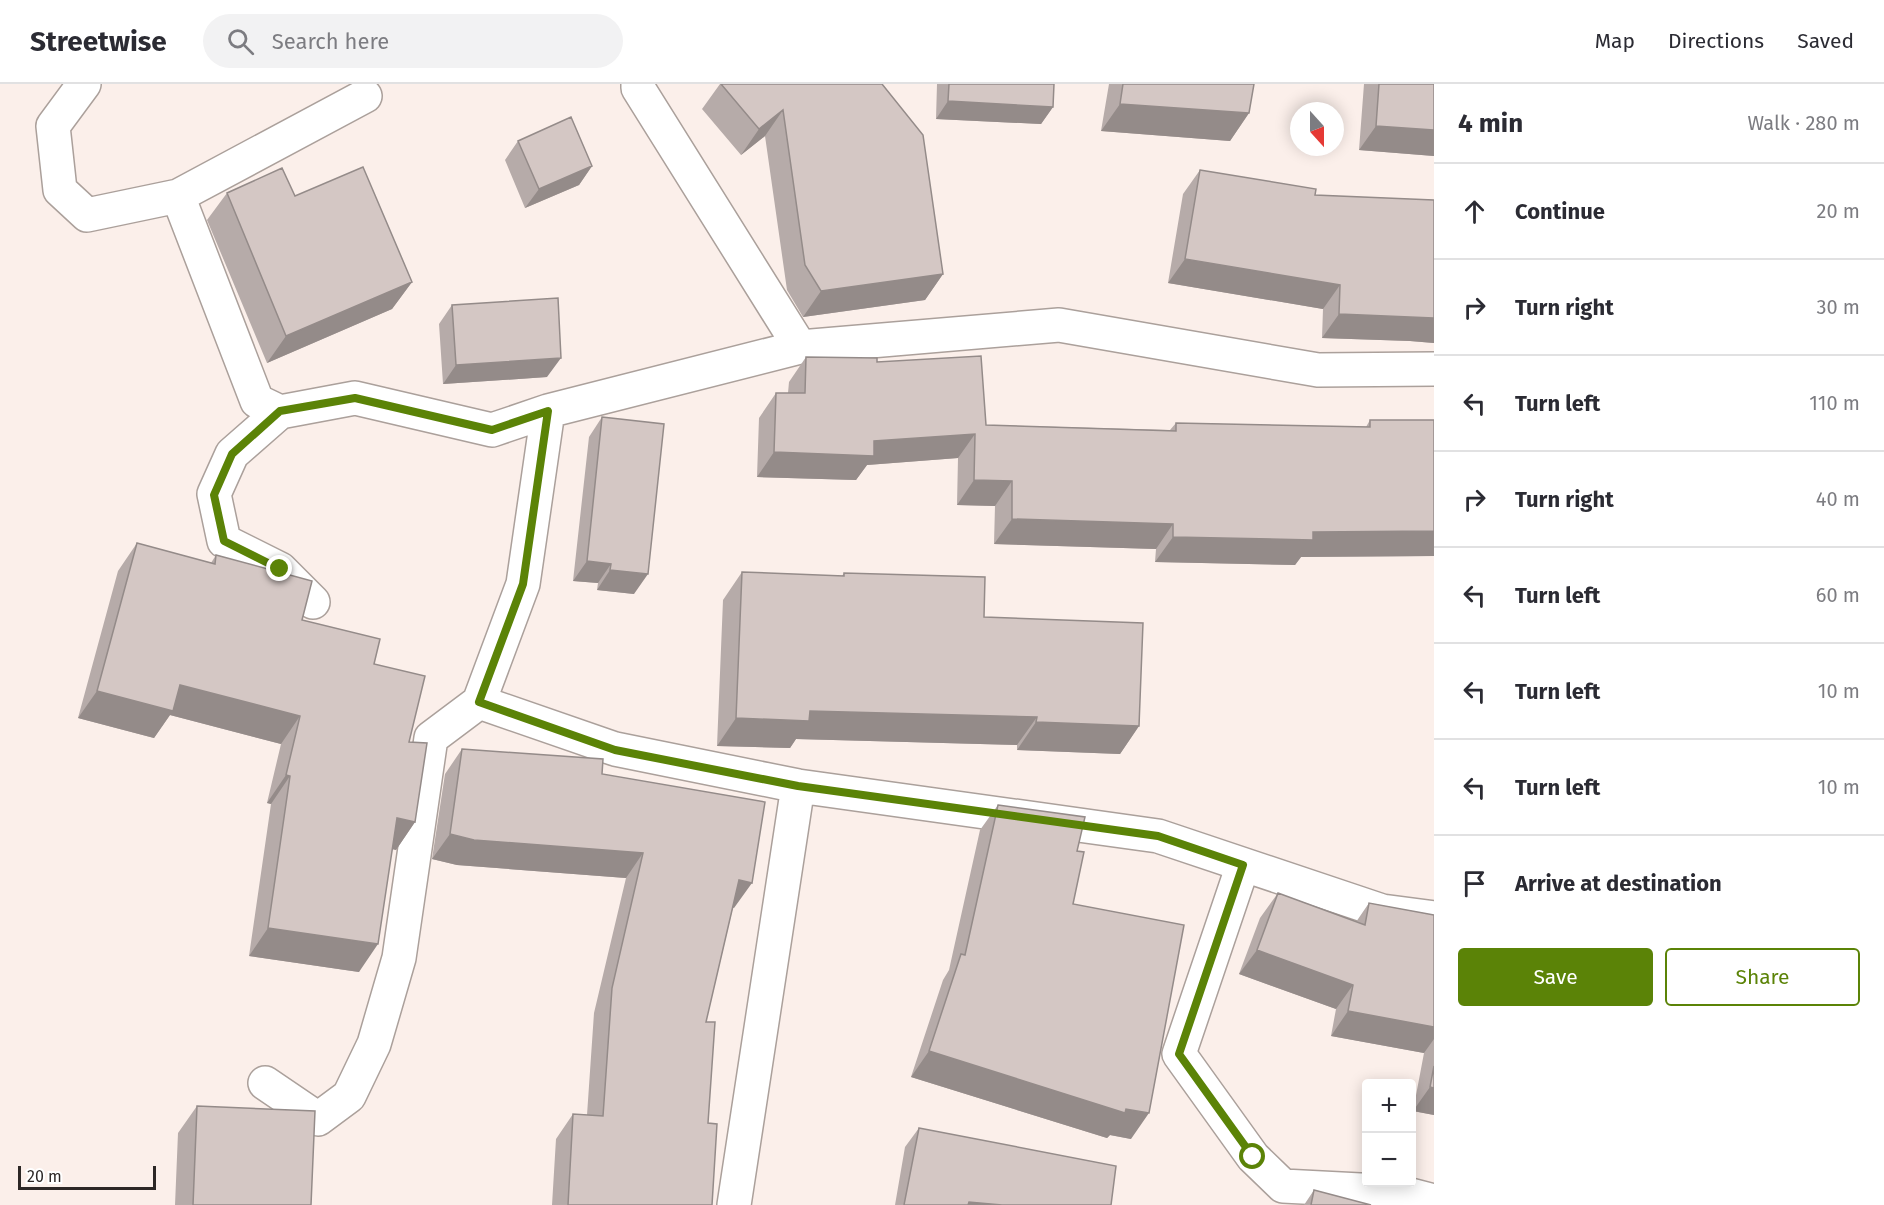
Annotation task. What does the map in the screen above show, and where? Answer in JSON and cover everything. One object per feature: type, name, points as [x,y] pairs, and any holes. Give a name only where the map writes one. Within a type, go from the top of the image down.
[{"type":"street","points":[[84,84],[53,126],[60,190],[87,215],[178,196],[365,96]]},
{"type":"street","points":[[638,84],[638,88],[800,347]]},
{"type":"street","points":[[178,196],[257,401],[280,411]]},
{"type":"street","points":[[313,602],[280,569],[224,541],[214,495],[232,454],[280,411],[355,398],[492,430],[548,411],[800,347],[1059,325],[1318,370],[1434,369]]},
{"type":"street","points":[[265,1083],[318,1119],[349,1096],[374,1044],[399,958],[431,738],[479,702],[523,584],[548,411]]},
{"type":"street","points":[[479,702],[615,750],[798,786],[1158,836],[1382,911],[1434,918]]},
{"type":"street","points":[[734,1205],[798,786]]},
{"type":"street","points":[[1243,865],[1179,1054],[1253,1157],[1283,1186],[1399,1192],[1434,1201]]},
{"type":"building","points":[[721,84],[882,84],[923,135],[943,274],[821,291],[805,265],[783,110],[759,129]]},
{"type":"building","points":[[949,84],[1054,84],[1053,107],[948,101]]},
{"type":"building","points":[[1123,84],[1254,84],[1249,113],[1120,104]]},
{"type":"building","points":[[1379,84],[1434,84],[1434,130],[1376,126]]},
{"type":"building","points":[[571,117],[592,166],[539,189],[518,141]]},
{"type":"building","points":[[363,167],[412,282],[286,336],[227,193],[282,168],[295,196]]},
{"type":"building","points":[[1200,170],[1316,189],[1315,195],[1434,200],[1434,318],[1339,314],[1340,285],[1185,259]]},
{"type":"building","points":[[558,298],[561,358],[456,365],[452,305]]},
{"type":"building","points":[[981,356],[986,425],[1176,431],[1176,423],[1370,427],[1370,420],[1434,420],[1434,531],[1313,532],[1313,540],[1173,537],[1173,524],[1012,519],[1012,481],[974,480],[975,434],[874,441],[874,456],[774,452],[776,393],[805,393],[806,357],[877,358],[877,362]]},
{"type":"building","points":[[602,417],[664,424],[648,574],[610,570],[611,564],[587,561]]},
{"type":"building","points":[[137,543],[215,564],[216,555],[312,581],[302,620],[380,639],[374,664],[425,676],[409,742],[427,743],[415,822],[397,818],[378,944],[268,928],[290,776],[286,775],[300,716],[180,685],[173,711],[97,691]]},
{"type":"building","points":[[742,572],[844,576],[844,573],[985,577],[984,617],[1143,623],[1139,726],[1036,722],[1037,717],[810,711],[809,721],[736,718]]},
{"type":"building","points":[[462,749],[603,759],[602,774],[765,802],[752,883],[739,880],[706,1022],[715,1022],[708,1123],[717,1124],[712,1205],[568,1205],[573,1114],[603,1116],[612,988],[643,853],[474,840],[450,834]]},
{"type":"building","points":[[998,805],[1085,817],[1077,851],[1084,852],[1073,904],[1184,925],[1149,1113],[1126,1109],[1125,1113],[929,1051],[961,954],[965,955]]},
{"type":"building","points":[[1278,893],[1365,925],[1369,903],[1434,915],[1434,1027],[1348,1011],[1353,985],[1257,950]]},
{"type":"building","points":[[1434,1066],[1434,1088],[1430,1087]]},
{"type":"building","points":[[197,1106],[315,1111],[311,1205],[193,1205]]},
{"type":"building","points":[[919,1128],[1116,1166],[1111,1205],[1002,1205],[969,1202],[968,1205],[904,1205]]},
{"type":"building","points":[[1314,1190],[1371,1205],[1311,1205]]},
{"type":"route","points":[[280,569],[224,541],[214,495],[232,454],[280,411],[355,398],[492,430],[548,411],[523,584],[479,702],[615,750],[798,786],[1158,836],[1243,865],[1179,1054],[1253,1157]]}]
